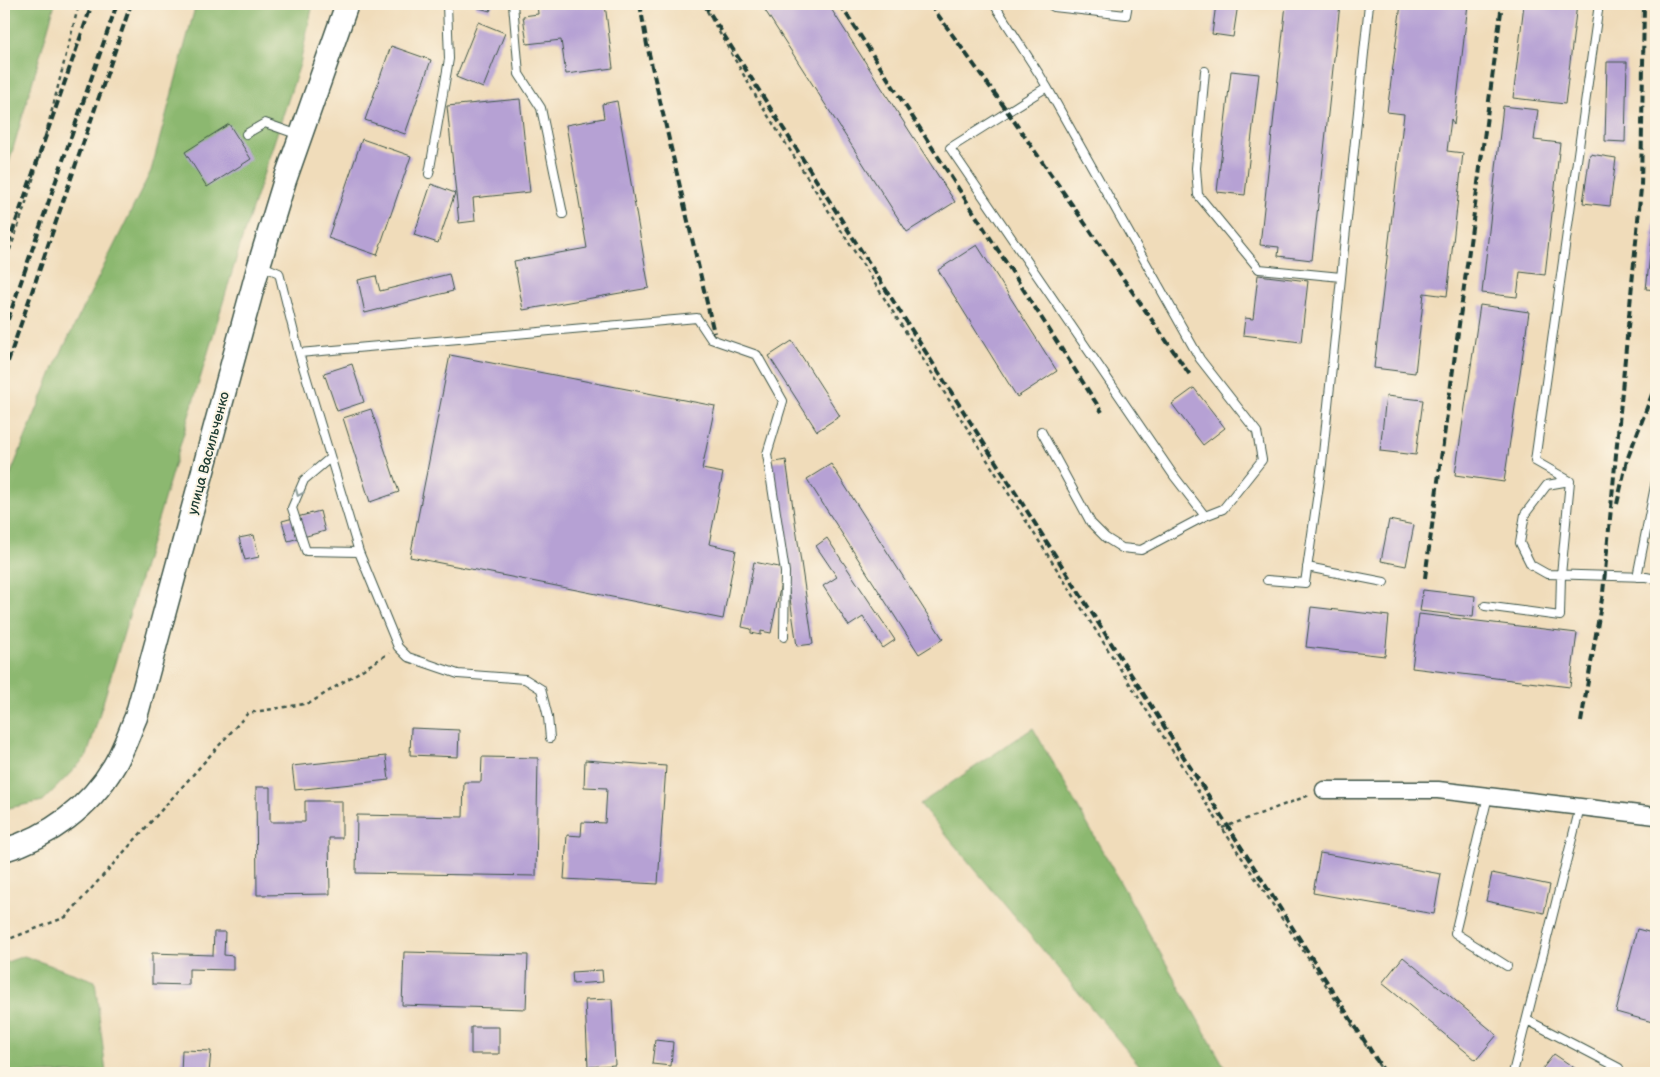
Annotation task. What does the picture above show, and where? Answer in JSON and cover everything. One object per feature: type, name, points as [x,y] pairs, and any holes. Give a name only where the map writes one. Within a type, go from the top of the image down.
[{"type":"main road","name":"улица Васильченко","points":[[4,850],[16,847],[57,827],[87,803],[114,766],[136,717],[259,265],[285,180],[347,4]]},
{"type":"street","points":[[1324,790],[1438,790],[1656,816]]},
{"type":"lane","points":[[429,174],[449,59],[447,4]]},
{"type":"lane","points":[[513,4],[519,74],[541,108],[563,214]]},
{"type":"lane","points":[[994,4],[1046,87],[1200,359],[1257,432],[1262,460],[1223,509],[1205,516],[1141,550],[1122,548],[1106,538],[1091,523],[1040,431]]},
{"type":"lane","points":[[1050,4],[1126,15],[1128,4]]},
{"type":"lane","points":[[1267,580],[1305,583],[1322,464],[1369,4]]},
{"type":"lane","points":[[1570,481],[1535,461],[1599,4]]},
{"type":"lane","points":[[1205,71],[1196,168],[1198,195],[1259,269],[1342,277]]},
{"type":"lane","points":[[1046,87],[950,148],[1174,476],[1205,516]]},
{"type":"lane","points":[[246,134],[265,123],[301,136]]},
{"type":"lane","points":[[259,265],[279,273],[299,353],[359,552],[398,647],[408,657],[458,674],[525,679],[541,689],[548,716],[550,738]]},
{"type":"lane","points":[[299,353],[697,318],[711,339],[757,355],[783,401],[766,454],[785,572],[784,637]]},
{"type":"lane","points":[[330,458],[304,480],[292,508],[306,551],[359,552]]},
{"type":"lane","points":[[1570,481],[1546,485],[1525,514],[1520,543],[1531,565],[1547,574],[1656,579]]},
{"type":"lane","points":[[1485,606],[1560,616],[1570,481]]},
{"type":"lane","points":[[1637,577],[1656,481]]},
{"type":"lane","points":[[1307,567],[1384,582]]},
{"type":"lane","points":[[1488,796],[1455,933],[1507,966]]},
{"type":"lane","points":[[1513,1073],[1580,807]]},
{"type":"lane","points":[[1526,1020],[1619,1068]]},
{"type":"path","points":[[4,265],[19,228],[79,4]]},
{"type":"path","points":[[703,4],[758,100],[1222,828],[1384,1073]]},
{"type":"path","points":[[4,940],[66,917],[248,713],[310,703],[398,647]]},
{"type":"path","points":[[1222,828],[1324,790]]},
{"type":"green space","points":[[4,4],[55,4],[4,180]]},
{"type":"green space","points":[[196,4],[313,4],[300,64],[242,239],[87,756],[43,801],[4,809],[4,490],[55,365],[151,171]]},
{"type":"green space","points":[[1033,728],[1228,1073],[1146,1073],[920,804]]},
{"type":"green space","points":[[24,956],[95,981],[106,1073],[4,1073],[4,963]]},
{"type":"building","points":[[476,4],[493,4],[490,11],[475,7]]},
{"type":"building","points":[[537,4],[605,4],[613,68],[566,74],[561,40],[527,44],[523,16],[538,14]]},
{"type":"building","points":[[761,4],[828,4],[955,202],[907,232]]},
{"type":"building","points":[[1216,4],[1238,4],[1233,37],[1212,34]]},
{"type":"building","points":[[1286,4],[1340,4],[1312,260],[1278,256],[1279,247],[1260,245]]},
{"type":"building","points":[[1401,4],[1468,4],[1454,125],[1451,119],[1447,151],[1463,153],[1447,296],[1424,293],[1415,373],[1374,368],[1404,114],[1387,112]]},
{"type":"building","points":[[1524,4],[1577,4],[1565,104],[1513,98]]},
{"type":"building","points":[[478,22],[505,33],[483,88],[456,77]]},
{"type":"building","points":[[391,46],[431,60],[405,134],[365,120]]},
{"type":"building","points":[[1607,62],[1627,62],[1625,142],[1605,141]]},
{"type":"building","points":[[1231,71],[1259,74],[1245,195],[1217,192]]},
{"type":"building","points":[[520,99],[530,192],[473,198],[475,221],[459,223],[447,106]]},
{"type":"building","points":[[617,101],[649,288],[523,310],[514,261],[587,248],[566,125],[604,118],[602,104]]},
{"type":"building","points":[[1503,106],[1538,110],[1534,140],[1560,143],[1545,275],[1520,272],[1517,297],[1482,293]]},
{"type":"building","points":[[229,124],[251,159],[207,187],[185,152]]},
{"type":"building","points":[[362,139],[411,156],[377,255],[328,238]]},
{"type":"building","points":[[1590,154],[1616,158],[1610,206],[1583,203]]},
{"type":"building","points":[[431,184],[455,193],[438,243],[414,235]]},
{"type":"building","points":[[1656,213],[1656,290],[1646,289]]},
{"type":"building","points":[[977,245],[1057,371],[1017,397],[938,270]]},
{"type":"building","points":[[449,274],[453,291],[365,313],[358,280],[376,276],[380,291]]},
{"type":"building","points":[[1258,275],[1308,281],[1301,342],[1243,335],[1245,318],[1253,319]]},
{"type":"building","points":[[1480,305],[1529,312],[1504,482],[1455,475]]},
{"type":"building","points":[[792,341],[840,416],[817,431],[769,356]]},
{"type":"building","points":[[450,355],[715,406],[702,469],[723,473],[709,544],[736,550],[723,619],[410,557]]},
{"type":"building","points":[[352,364],[364,402],[337,411],[324,373]]},
{"type":"building","points":[[1194,388],[1225,428],[1203,445],[1172,404]]},
{"type":"building","points":[[1386,396],[1423,400],[1416,455],[1380,451]]},
{"type":"building","points":[[371,409],[399,492],[370,502],[343,418]]},
{"type":"building","points":[[786,460],[813,644],[797,646],[770,463]]},
{"type":"building","points":[[831,464],[943,639],[919,654],[807,479]]},
{"type":"building","points":[[320,511],[325,531],[288,541],[282,521]]},
{"type":"building","points":[[1389,520],[1414,525],[1406,566],[1381,561]]},
{"type":"building","points":[[254,535],[259,557],[245,560],[239,538]]},
{"type":"building","points":[[827,538],[895,640],[883,648],[863,617],[849,626],[823,586],[837,577],[816,546]]},
{"type":"building","points":[[754,562],[784,568],[771,633],[761,631],[761,635],[751,633],[751,629],[742,627]]},
{"type":"building","points":[[1423,590],[1475,596],[1473,617],[1420,611]]},
{"type":"building","points":[[1311,607],[1389,616],[1385,656],[1306,647]]},
{"type":"building","points":[[1419,614],[1577,633],[1570,687],[1412,668]]},
{"type":"building","points":[[411,728],[459,730],[458,757],[410,755]]},
{"type":"building","points":[[386,756],[389,780],[295,790],[292,766]]},
{"type":"building","points":[[482,757],[538,758],[536,876],[356,873],[357,815],[463,817],[464,782],[481,782]]},
{"type":"building","points":[[585,760],[666,766],[658,884],[564,879],[567,835],[581,836],[582,822],[605,823],[607,788],[584,787]]},
{"type":"building","points":[[256,787],[270,787],[270,822],[305,822],[305,801],[342,801],[342,838],[329,838],[330,894],[257,895]]},
{"type":"building","points":[[1320,853],[1441,874],[1434,914],[1313,893]]},
{"type":"building","points":[[1492,873],[1550,885],[1544,913],[1486,901]]},
{"type":"building","points":[[1637,929],[1656,934],[1656,1023],[1616,1012]]},
{"type":"building","points":[[214,932],[225,932],[224,955],[233,956],[233,970],[189,969],[189,985],[152,984],[152,953],[213,955]]},
{"type":"building","points":[[404,952],[528,955],[526,1009],[402,1005]]},
{"type":"building","points":[[1403,957],[1497,1035],[1476,1060],[1382,983]]},
{"type":"building","points":[[602,970],[603,982],[573,984],[572,972]]},
{"type":"building","points":[[612,999],[615,1065],[588,1067],[585,1000]]},
{"type":"building","points":[[471,1027],[499,1027],[499,1054],[471,1054]]},
{"type":"building","points":[[655,1040],[673,1042],[671,1066],[652,1064]]},
{"type":"building","points":[[182,1050],[211,1051],[209,1073],[181,1073]]},
{"type":"building","points":[[1554,1054],[1582,1073],[1539,1073]]},
{"type":"railway","points":[[4,256],[92,4]]},
{"type":"railway","points":[[4,331],[117,4]]},
{"type":"railway","points":[[4,373],[131,4]]},
{"type":"railway","points":[[640,4],[647,45],[714,333]]},
{"type":"railway","points":[[704,4],[1385,1073]]},
{"type":"railway","points":[[840,4],[1102,412]]},
{"type":"railway","points":[[930,4],[998,98],[1190,375]]},
{"type":"railway","points":[[1425,578],[1502,4]]},
{"type":"railway","points":[[1581,722],[1603,593],[1641,188],[1644,4]]},
{"type":"railway","points":[[1617,504],[1627,460],[1656,384]]}]
